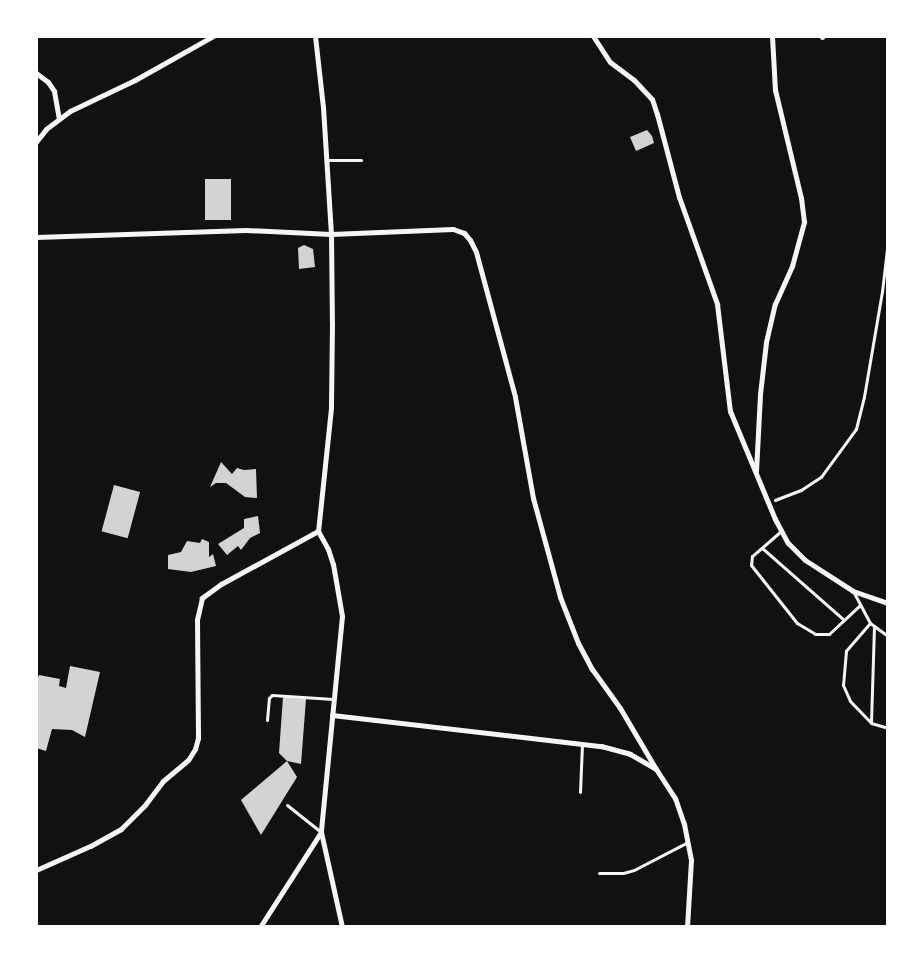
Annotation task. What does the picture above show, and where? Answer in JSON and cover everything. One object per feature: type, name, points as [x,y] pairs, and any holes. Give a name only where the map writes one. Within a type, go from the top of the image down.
[{"type":"street","points":[[36,142],[46,129],[70,111],[142,77],[213,36]]},
{"type":"street","points":[[315,36],[331,234],[331,408],[318,531],[328,549],[333,564],[342,616],[321,832],[342,927]]},
{"type":"street","points":[[593,36],[610,62],[634,80],[652,99],[658,114],[679,197],[717,304],[730,411],[781,531],[788,543],[805,560],[853,591],[888,603]]},
{"type":"street","points":[[756,471],[760,394],[766,342],[776,304],[792,266],[804,217],[775,90],[772,36]]},
{"type":"street","points":[[36,73],[48,82],[54,91],[59,119]]},
{"type":"street","points":[[36,237],[246,230],[331,234],[453,229],[464,233],[476,252],[515,397],[532,498],[560,597],[578,642],[592,670],[620,708],[675,798],[684,824],[691,860],[687,927]]},
{"type":"street","points":[[36,870],[90,846],[121,829],[144,806],[163,781],[188,760],[195,749],[198,738],[197,620],[202,598],[221,584],[318,531]]},
{"type":"street","points":[[332,715],[601,746],[630,754],[656,769]]},
{"type":"street","points":[[260,927],[321,832]]},
{"type":"lane","points":[[326,160],[361,160]]},
{"type":"lane","points":[[781,531],[752,556],[752,565],[797,623],[815,634],[829,634],[860,605]]},
{"type":"lane","points":[[762,548],[844,620]]},
{"type":"lane","points":[[853,591],[870,623],[888,636]]},
{"type":"lane","points":[[870,623],[846,651],[843,685],[850,701],[871,723],[888,728]]},
{"type":"lane","points":[[871,723],[874,626]]},
{"type":"lane","points":[[266,720],[269,698],[272,695],[334,698]]},
{"type":"lane","points":[[580,792],[582,744]]},
{"type":"lane","points":[[286,805],[321,832]]},
{"type":"lane","points":[[598,873],[623,873],[634,870],[688,842]]},
{"type":"path","points":[[769,503],[801,490],[821,477],[856,429],[864,397],[882,292],[888,240]]},
{"type":"building","points":[[647,130],[652,136],[654,143],[636,151],[630,137]]},
{"type":"building","points":[[205,179],[231,179],[231,220],[205,220]]},
{"type":"building","points":[[304,245],[313,249],[315,267],[299,269],[298,248]]},
{"type":"building","points":[[221,462],[232,474],[237,468],[244,470],[256,469],[257,498],[245,497],[226,483],[216,483],[210,487]]},
{"type":"building","points":[[114,485],[140,492],[128,538],[102,531]]},
{"type":"building","points":[[258,516],[260,533],[250,538],[241,550],[238,546],[227,555],[218,544],[244,528],[244,519]]},
{"type":"building","points":[[202,539],[209,542],[209,557],[213,554],[216,566],[191,572],[168,569],[168,555],[181,552],[187,541],[200,543]]},
{"type":"building","points":[[70,666],[100,672],[85,737],[72,730],[52,729],[46,751],[36,748],[36,683],[39,675],[60,679],[59,686],[66,688]]},
{"type":"building","points":[[283,697],[306,699],[301,764],[287,761],[279,753]]},
{"type":"building","points":[[287,761],[297,777],[261,835],[241,800]]}]
